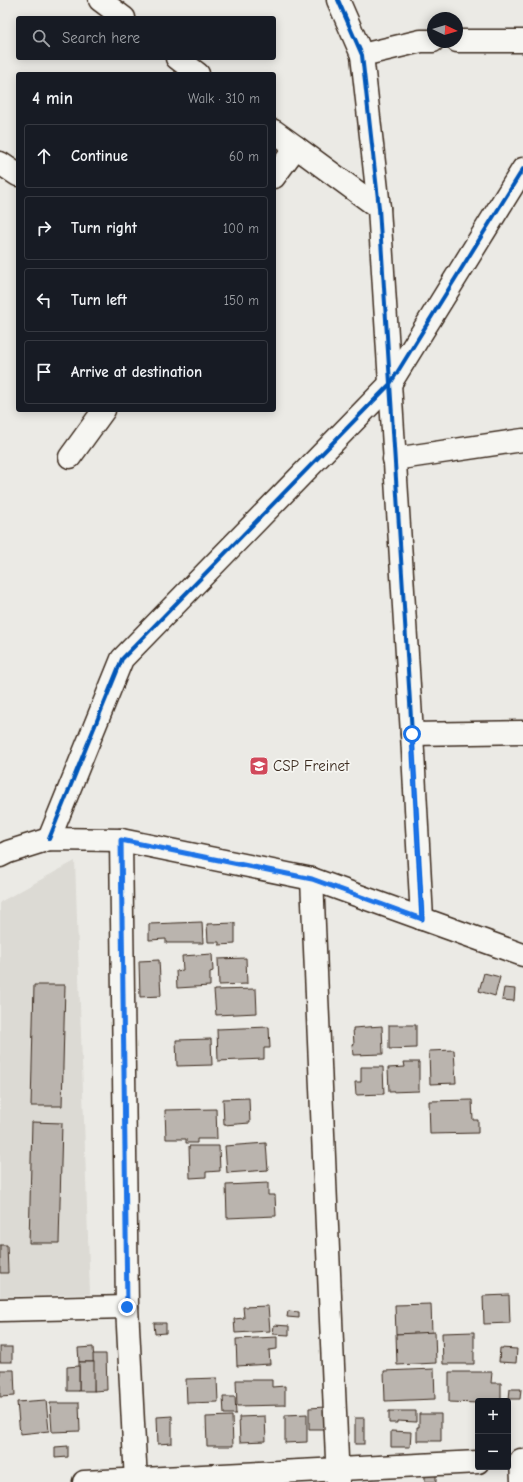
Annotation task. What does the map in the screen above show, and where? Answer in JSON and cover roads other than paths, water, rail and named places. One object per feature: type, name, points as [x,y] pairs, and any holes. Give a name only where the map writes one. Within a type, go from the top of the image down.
[{"type":"street","points":[[100,0],[121,16]]},
{"type":"street","points":[[338,0],[362,55],[379,208],[422,919]]},
{"type":"street","points":[[362,55],[421,41],[427,41]]},
{"type":"street","points":[[463,41],[523,41]]},
{"type":"street","points":[[180,60],[195,72]]},
{"type":"street","points":[[276,132],[379,208]]},
{"type":"street","points":[[276,174],[296,147]]},
{"type":"street","points":[[0,163],[16,174]]},
{"type":"street","points":[[49,839],[122,659],[390,384],[523,169]]},
{"type":"street","points":[[70,456],[103,412]]},
{"type":"street","points":[[394,459],[523,440]]},
{"type":"street","points":[[412,734],[523,732]]},
{"type":"street","points":[[3,851],[49,839],[121,840],[312,879],[523,955]]},
{"type":"street","points":[[121,840],[127,1307],[136,1481]]},
{"type":"street","points":[[312,879],[338,1476]]},
{"type":"street","points":[[0,1310],[127,1307]]},
{"type":"street","points":[[517,1460],[522,1482]]},
{"type":"street","points":[[84,1482],[338,1476],[475,1462]]},
{"type":"place","name":"CSP Freinet","points":[[259,766]]}]
